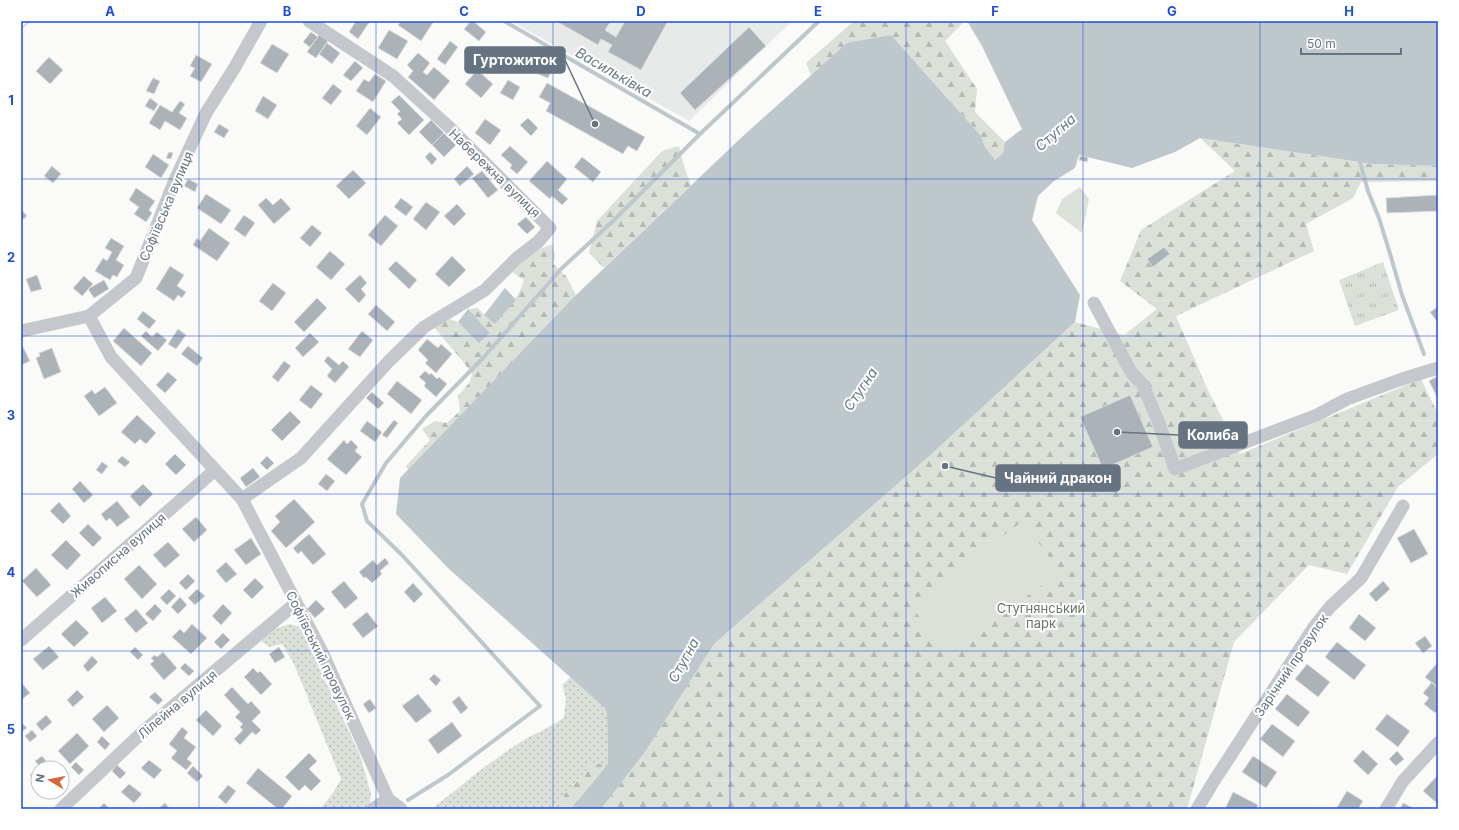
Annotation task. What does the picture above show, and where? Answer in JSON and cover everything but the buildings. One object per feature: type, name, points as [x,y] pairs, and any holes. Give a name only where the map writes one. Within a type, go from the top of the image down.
[{"type":"street","name":"Софіївська вулиця","points":[[21,331],[89,316],[136,278],[175,180],[206,112],[235,67],[261,21]]},
{"type":"street","name":"Набережна вулиця","points":[[242,499],[301,458],[384,367],[424,328],[485,290],[517,258],[538,242],[550,228],[450,128],[393,76],[309,21]]},
{"type":"street","points":[[1094,303],[1132,372],[1143,385],[1158,421],[1175,469],[1317,415],[1347,399],[1392,382],[1438,368]]},
{"type":"street","name":"Софіївський провулок","points":[[89,316],[111,357],[242,499],[321,650],[388,799]]},
{"type":"street","name":"Живописна вулиця","points":[[21,640],[215,470]]},
{"type":"street","name":"Зарічний провулок","points":[[1197,809],[1314,627],[1330,607],[1361,578],[1403,506]]},
{"type":"street","name":"Лілейна вулиця","points":[[61,809],[146,729],[296,603]]},
{"type":"street","points":[[1386,809],[1403,781],[1438,743]]},
{"type":"street","points":[[372,809],[388,799],[402,809]]},
{"type":"shaded area","points":[[511,21],[792,21],[689,121]]},
{"type":"green space","points":[[854,21],[960,21],[962,24],[945,41],[977,89],[975,112],[1005,142],[1003,153],[995,160],[985,147],[981,136],[891,35],[847,44],[811,75],[806,63]]},
{"type":"green space","name":"Стугнянський парк","points":[[1200,138],[1373,164],[1438,166],[1438,181],[1361,182],[1353,198],[1306,224],[1314,251],[1176,316],[1207,388],[1240,454],[1421,379],[1438,414],[1438,454],[1398,487],[1347,574],[1309,565],[1234,642],[1188,806],[1185,809],[601,809],[645,752],[714,644],[926,459],[1075,322],[1124,335],[1157,309],[1120,281],[1141,230],[1235,171]]},
{"type":"green space","points":[[679,146],[691,185],[604,268],[589,253],[597,221],[662,151]]},
{"type":"green space","points":[[1080,187],[1089,199],[1082,233],[1056,213],[1062,199]]},
{"type":"green space","points":[[552,245],[555,255],[553,264],[566,276],[576,295],[529,367],[413,481],[406,466],[430,440],[422,429],[435,421],[447,423],[460,411],[458,396],[470,382],[472,374],[435,328],[447,318],[458,322],[480,342],[490,333],[468,309],[478,308],[484,315],[495,323],[516,298],[524,280],[512,272],[520,262],[530,254],[546,246]]},
{"type":"green space","points":[[1383,262],[1399,310],[1355,326],[1339,280]]},
{"type":"green space","points":[[1023,521],[1060,572],[947,655],[910,604]]},
{"type":"green space","points":[[290,624],[300,627],[360,755],[371,794],[369,806],[364,809],[320,809],[333,793],[341,779],[294,664],[282,644],[269,647],[261,641],[269,631]]},
{"type":"green space","points":[[571,677],[607,710],[608,764],[606,767],[589,764],[587,770],[564,795],[559,809],[432,809],[500,756],[564,717],[566,699],[562,685]]},
{"type":"green space","points":[[589,764],[603,764],[611,771],[579,809],[559,809],[564,795],[587,770]]},
{"type":"water","name":"Стугна","points":[[967,21],[1438,21],[1438,166],[1373,164],[1200,138],[1175,152],[1132,168],[1079,155],[1075,168],[1054,181],[1038,196],[1032,220],[1080,295],[1075,322],[926,459],[714,644],[645,752],[601,809],[571,809],[608,764],[607,710],[448,568],[396,514],[400,478],[576,295],[743,136],[847,43],[891,35],[981,136],[985,147],[995,160],[1003,153],[1005,142],[1022,129],[982,46]]},
{"type":"water","points":[[505,288],[516,300],[495,324],[484,315]]},
{"type":"water","points":[[468,309],[490,333],[479,343],[458,322]]},
{"type":"waterway","name":"Васильківка","points":[[504,21],[700,134]]},
{"type":"waterway","points":[[408,800],[448,775],[540,706],[402,555],[367,521],[362,504],[386,463],[426,416],[484,357],[561,269],[613,221],[700,134],[819,21]]},
{"type":"waterway","points":[[1360,162],[1368,191],[1379,218],[1402,295],[1424,354]]},
{"type":"railway","points":[[21,26],[27,21]]},
{"type":"place","name":"Гуртожиток","points":[[595,124]]},
{"type":"place","name":"Колиба","points":[[1117,432]]},
{"type":"place","name":"Чайний дракон","points":[[945,466]]}]
